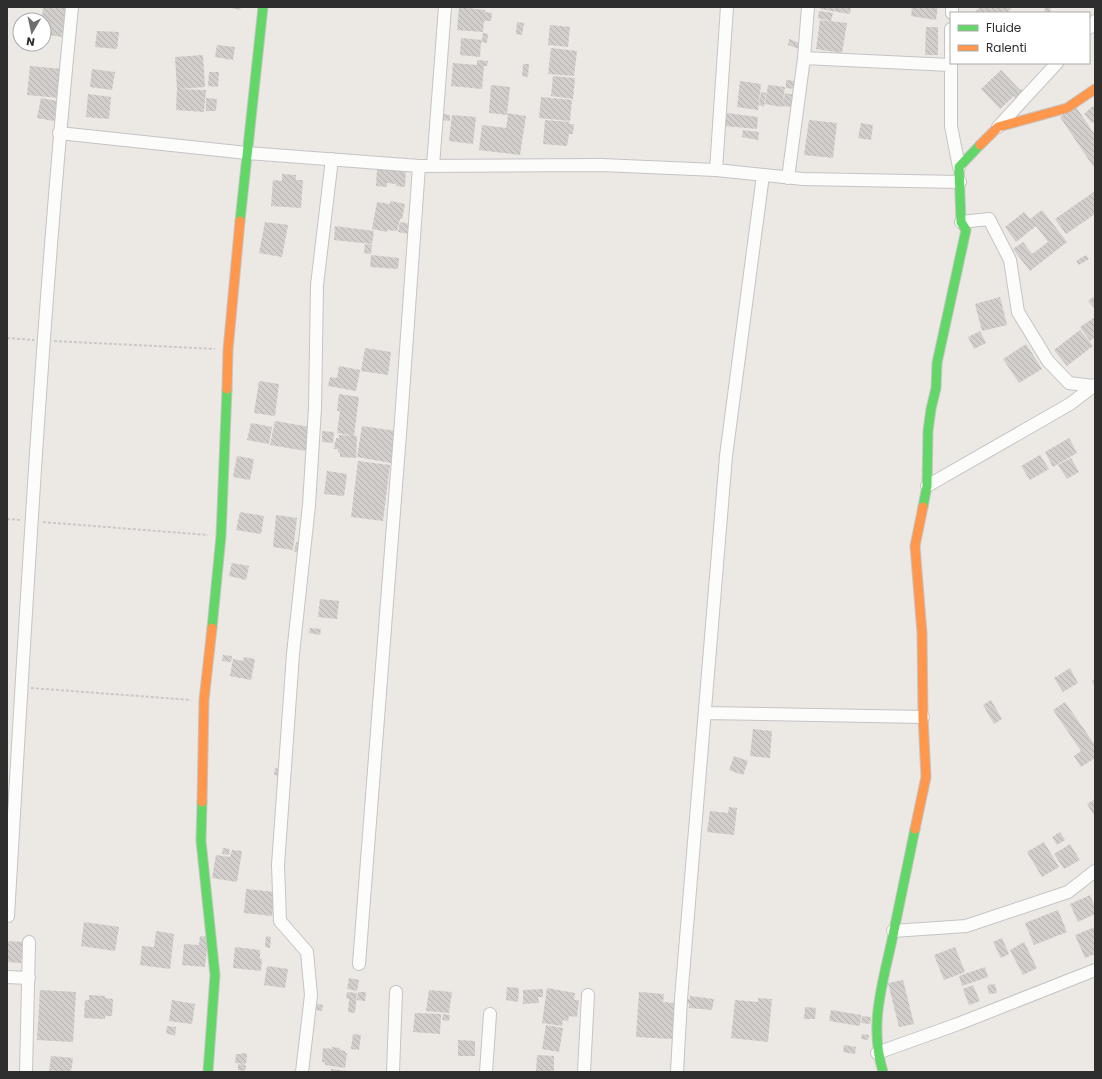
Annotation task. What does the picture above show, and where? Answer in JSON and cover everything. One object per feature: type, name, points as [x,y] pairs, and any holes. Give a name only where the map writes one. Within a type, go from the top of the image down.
[{"type":"street","points":[[8,916],[44,340],[59,133],[72,7]]},
{"type":"street","points":[[208,1072],[215,974],[201,841],[204,700],[221,536],[228,350],[263,7]]},
{"type":"street","points":[[433,166],[445,7]]},
{"type":"street","points":[[716,170],[727,7]]},
{"type":"street","points":[[788,178],[804,58],[808,7]]},
{"type":"street","points":[[804,58],[950,65],[951,126],[959,167],[961,222],[966,230],[937,362],[936,388],[928,431],[927,486],[915,546],[922,633],[923,717],[926,777],[893,931],[876,1022],[877,1053],[883,1072]]},
{"type":"street","points":[[959,167],[1056,64]]},
{"type":"street","points":[[998,127],[1067,108],[1095,89]]},
{"type":"street","points":[[59,133],[247,153],[419,166],[602,165],[716,170],[803,179],[960,182]]},
{"type":"street","points":[[302,1072],[311,995],[307,952],[280,921],[278,865],[293,654],[310,505],[315,408],[317,285],[332,159]]},
{"type":"street","points":[[359,964],[419,166]]},
{"type":"street","points":[[677,1072],[681,1000],[726,456],[763,175]]},
{"type":"street","points":[[961,222],[989,219],[1010,260],[1018,312],[1048,361],[1070,383],[1094,386]]},
{"type":"street","points":[[927,486],[1070,404],[1094,386]]},
{"type":"street","points":[[705,713],[923,717]]},
{"type":"street","points":[[893,931],[966,926],[1068,892],[1095,871]]},
{"type":"street","points":[[26,1072],[29,942]]},
{"type":"street","points":[[877,1053],[958,1024],[1095,970]]},
{"type":"street","points":[[7,977],[29,978]]},
{"type":"street","points":[[393,1072],[396,992]]},
{"type":"street","points":[[584,1072],[588,995]]},
{"type":"street","points":[[486,1072],[490,1014]]},
{"type":"path","points":[[7,338],[228,350]]},
{"type":"path","points":[[7,519],[221,536]]},
{"type":"path","points":[[22,687],[204,700]]},
{"type":"building","points":[[43,7],[66,7],[62,37],[52,35],[52,12],[43,12]]},
{"type":"building","points":[[226,7],[241,7],[240,10]]},
{"type":"building","points":[[459,7],[485,10],[485,12],[492,13],[491,21],[484,21],[483,32],[457,30]]},
{"type":"building","points":[[821,7],[851,7],[850,14],[820,9]]},
{"type":"building","points":[[912,7],[938,7],[936,20],[911,16]]},
{"type":"building","points":[[980,7],[1009,7],[1011,9],[1008,12],[975,12]]},
{"type":"building","points":[[1045,7],[1051,7],[1050,12],[1044,12]]},
{"type":"building","points":[[819,11],[833,13],[831,21],[818,18]]},
{"type":"building","points":[[820,20],[847,23],[842,53],[816,49]]},
{"type":"building","points":[[517,22],[524,23],[522,35],[516,34]]},
{"type":"building","points":[[550,25],[570,27],[568,47],[548,45]]},
{"type":"building","points":[[926,27],[938,27],[938,55],[925,55]]},
{"type":"building","points":[[97,31],[119,32],[117,49],[95,47]]},
{"type":"building","points":[[483,33],[488,34],[487,43],[481,42],[480,57],[460,55],[461,38],[482,40]]},
{"type":"building","points":[[789,39],[800,43],[799,49],[788,45]]},
{"type":"building","points":[[217,45],[235,47],[233,60],[215,57]]},
{"type":"building","points":[[551,48],[577,51],[574,76],[548,74]]},
{"type":"building","points":[[203,55],[205,87],[179,89],[206,90],[204,112],[176,110],[177,89],[175,57]]},
{"type":"building","points":[[477,60],[488,61],[487,66],[484,66],[482,89],[451,86],[453,63],[477,65]]},
{"type":"building","points":[[523,64],[529,64],[528,77],[522,76]]},
{"type":"building","points":[[30,66],[63,69],[60,98],[27,95]]},
{"type":"building","points":[[92,69],[115,72],[112,90],[90,87]]},
{"type":"building","points":[[1001,70],[1020,90],[1021,89],[1025,93],[1017,100],[1014,96],[1000,109],[981,89]]},
{"type":"building","points":[[209,72],[219,72],[218,87],[208,86]]},
{"type":"building","points":[[553,76],[575,78],[573,99],[551,96]]},
{"type":"building","points":[[786,80],[796,81],[796,89],[786,88]]},
{"type":"building","points":[[740,81],[761,84],[758,110],[737,107]]},
{"type":"building","points":[[491,85],[510,87],[507,113],[526,116],[520,155],[479,150],[482,125],[506,128],[508,115],[489,113]]},
{"type":"building","points":[[768,85],[785,87],[782,107],[765,104]]},
{"type":"building","points":[[761,92],[766,93],[764,107],[759,105]]},
{"type":"building","points":[[785,93],[795,95],[793,107],[782,106]]},
{"type":"building","points":[[88,94],[111,97],[109,119],[86,117]]},
{"type":"building","points":[[541,97],[572,100],[570,121],[539,118]]},
{"type":"building","points":[[41,98],[57,101],[54,121],[37,118]]},
{"type":"building","points":[[206,98],[217,99],[216,111],[206,111]]},
{"type":"building","points":[[1093,106],[1095,109],[1095,121],[1092,123],[1084,114]]},
{"type":"building","points":[[1076,107],[1095,135],[1095,169],[1060,117]]},
{"type":"building","points":[[727,113],[758,117],[757,129],[725,126]]},
{"type":"building","points":[[443,114],[450,115],[450,121],[442,120]]},
{"type":"building","points":[[452,115],[476,117],[473,144],[449,141]]},
{"type":"building","points":[[545,120],[570,122],[569,124],[574,124],[573,134],[569,134],[567,146],[543,144]]},
{"type":"building","points":[[809,120],[837,123],[833,158],[804,155]]},
{"type":"building","points":[[861,123],[873,125],[871,140],[858,138]]},
{"type":"building","points":[[743,130],[759,132],[758,140],[742,137]]},
{"type":"building","points":[[377,169],[406,170],[405,187],[387,183],[387,187],[376,186]]},
{"type":"building","points":[[282,174],[296,175],[296,180],[303,180],[301,208],[271,206],[273,180],[282,181]]},
{"type":"building","points":[[1095,191],[1095,214],[1066,234],[1055,219]]},
{"type":"building","points":[[390,201],[405,204],[402,219],[400,219],[397,231],[387,230],[387,232],[372,229],[377,202],[390,204]]},
{"type":"building","points":[[1042,210],[1067,242],[1030,271],[1013,249],[1023,242],[1032,254],[1048,242],[1036,226],[1016,242],[1005,227],[1024,212],[1030,219]]},
{"type":"building","points":[[265,222],[288,225],[282,257],[259,253]]},
{"type":"building","points":[[400,222],[410,224],[409,234],[398,232]]},
{"type":"building","points":[[335,226],[374,231],[372,244],[334,240]]},
{"type":"building","points":[[365,244],[372,245],[371,254],[364,253]]},
{"type":"building","points":[[371,255],[399,258],[398,269],[370,267]]},
{"type":"building","points":[[1086,255],[1089,259],[1079,265],[1076,261]]},
{"type":"building","points":[[1000,297],[1007,325],[982,331],[975,304]]},
{"type":"building","points":[[1093,297],[1095,299],[1094,308],[1088,301]]},
{"type":"building","points":[[1095,317],[1095,337],[1090,341],[1080,327]]},
{"type":"building","points":[[1080,330],[1093,346],[1067,366],[1054,350]]},
{"type":"building","points":[[980,331],[986,343],[974,349],[968,337]]},
{"type":"building","points":[[1026,344],[1042,369],[1019,383],[1003,359]]},
{"type":"building","points":[[365,348],[391,352],[388,375],[361,371]]},
{"type":"building","points":[[339,366],[360,370],[356,391],[328,386],[330,377],[337,378]]},
{"type":"building","points":[[259,381],[279,384],[275,416],[254,413]]},
{"type":"building","points":[[339,394],[359,397],[354,436],[337,433],[340,411],[337,411]]},
{"type":"building","points":[[275,421],[310,427],[306,451],[270,445]]},
{"type":"building","points":[[251,423],[272,427],[269,444],[247,440]]},
{"type":"building","points":[[362,426],[396,431],[391,463],[357,457]]},
{"type":"building","points":[[322,431],[334,432],[333,443],[322,442]]},
{"type":"building","points":[[339,435],[357,436],[356,458],[340,457],[338,449],[334,449],[336,438],[339,438]]},
{"type":"building","points":[[1069,438],[1077,453],[1053,467],[1045,452]]},
{"type":"building","points":[[1040,455],[1049,469],[1030,480],[1021,466]]},
{"type":"building","points":[[237,456],[254,459],[250,480],[233,477]]},
{"type":"building","points":[[1071,458],[1079,472],[1067,479],[1058,465]]},
{"type":"building","points":[[358,461],[390,465],[383,521],[351,517]]},
{"type":"building","points":[[327,471],[347,474],[344,496],[324,494]]},
{"type":"building","points":[[240,512],[264,516],[261,534],[236,530]]},
{"type":"building","points":[[276,515],[297,518],[293,550],[273,547]]},
{"type":"building","points":[[296,542],[302,543],[300,553],[294,552]]},
{"type":"building","points":[[232,563],[249,566],[246,580],[229,576]]},
{"type":"building","points":[[320,599],[339,601],[337,619],[318,617]]},
{"type":"building","points":[[310,628],[321,629],[320,635],[309,633]]},
{"type":"building","points":[[223,655],[232,656],[231,662],[222,661]]},
{"type":"building","points":[[244,657],[255,659],[251,680],[230,676],[233,659],[243,661]]},
{"type":"building","points":[[1070,668],[1078,683],[1063,692],[1054,678]]},
{"type":"building","points":[[1095,679],[1095,688],[1092,681]]},
{"type":"building","points":[[991,700],[1002,719],[994,724],[983,705]]},
{"type":"building","points":[[1065,702],[1095,745],[1095,758],[1081,767],[1074,756],[1081,751],[1053,710]]},
{"type":"building","points":[[753,729],[772,731],[770,758],[750,756]]},
{"type":"building","points":[[734,756],[748,761],[743,775],[729,770]]},
{"type":"building","points":[[275,768],[282,769],[281,776],[274,775]]},
{"type":"building","points":[[1095,799],[1095,817],[1087,804]]},
{"type":"building","points":[[729,807],[737,808],[734,835],[707,832],[710,811],[728,813]]},
{"type":"building","points":[[1060,832],[1065,840],[1057,845],[1052,837]]},
{"type":"building","points":[[1044,842],[1059,867],[1042,877],[1027,852]]},
{"type":"building","points":[[1070,844],[1080,860],[1064,869],[1054,854]]},
{"type":"building","points":[[223,848],[230,849],[229,855],[222,854]]},
{"type":"building","points":[[232,850],[242,851],[237,882],[212,878],[216,855],[230,857]]},
{"type":"building","points":[[246,889],[275,892],[272,916],[244,913]]},
{"type":"building","points":[[1090,895],[1095,907],[1095,914],[1078,922],[1070,904]]},
{"type":"building","points":[[1058,910],[1067,932],[1034,945],[1025,923]]},
{"type":"building","points":[[84,922],[119,927],[115,951],[81,946]]},
{"type":"building","points":[[1095,927],[1095,954],[1085,958],[1075,935]]},
{"type":"building","points":[[156,931],[174,934],[170,969],[140,965],[142,946],[154,947]]},
{"type":"building","points":[[200,936],[208,937],[205,967],[182,965],[184,944],[199,945]]},
{"type":"building","points":[[266,936],[271,937],[270,948],[265,947]]},
{"type":"building","points":[[1002,938],[1009,954],[1001,958],[993,942]]},
{"type":"building","points":[[7,941],[23,942],[21,963],[7,962]]},
{"type":"building","points":[[1024,942],[1037,968],[1023,975],[1010,950]]},
{"type":"building","points":[[235,947],[260,950],[260,959],[262,959],[261,971],[233,968]]},
{"type":"building","points":[[955,947],[965,972],[944,980],[934,955]]},
{"type":"building","points":[[267,966],[288,969],[285,988],[264,985]]},
{"type":"building","points":[[985,967],[988,977],[962,986],[959,976]]},
{"type":"building","points":[[349,978],[359,980],[357,991],[347,989]]},
{"type":"building","points":[[903,980],[914,1024],[899,1027],[888,983]]},
{"type":"building","points":[[995,984],[997,993],[989,994],[987,985]]},
{"type":"building","points":[[973,985],[980,1001],[969,1005],[963,989]]},
{"type":"building","points":[[507,987],[519,988],[518,1002],[506,1000]]},
{"type":"building","points":[[547,988],[575,993],[574,1000],[579,1000],[577,1017],[569,1016],[568,1021],[563,1020],[562,1026],[542,1023]]},
{"type":"building","points":[[543,989],[543,997],[538,997],[539,1003],[523,1004],[523,990]]},
{"type":"building","points":[[40,990],[76,992],[73,1042],[37,1040]]},
{"type":"building","points":[[429,990],[452,992],[449,1013],[426,1011]]},
{"type":"building","points":[[347,992],[357,993],[355,1013],[348,1012],[349,999],[346,998]]},
{"type":"building","points":[[358,992],[366,992],[365,1001],[357,1000]]},
{"type":"building","points":[[639,992],[664,994],[663,1002],[675,1003],[672,1039],[636,1037]]},
{"type":"building","points":[[89,995],[105,996],[105,998],[113,999],[112,1016],[105,1016],[105,1019],[84,1018],[85,1000],[89,1000]]},
{"type":"building","points":[[690,996],[714,999],[712,1010],[689,1008],[689,1004],[686,1004],[686,998],[690,999]]},
{"type":"building","points":[[758,998],[772,999],[768,1042],[731,1038],[735,1000],[758,1002]]},
{"type":"building","points":[[172,1000],[195,1004],[192,1024],[169,1021]]},
{"type":"building","points":[[317,1004],[323,1005],[322,1011],[316,1010]]},
{"type":"building","points":[[805,1007],[816,1008],[815,1019],[804,1019]]},
{"type":"building","points":[[831,1010],[861,1015],[860,1026],[829,1021]]},
{"type":"building","points":[[415,1013],[441,1014],[440,1034],[413,1032]]},
{"type":"building","points":[[443,1014],[450,1015],[449,1021],[442,1020]]},
{"type":"building","points":[[862,1016],[871,1017],[870,1024],[861,1023]]},
{"type":"building","points":[[546,1025],[563,1028],[559,1052],[542,1049]]},
{"type":"building","points":[[167,1026],[176,1027],[175,1036],[166,1033]]},
{"type":"building","points":[[353,1034],[361,1035],[359,1050],[351,1049]]},
{"type":"building","points":[[862,1034],[869,1035],[868,1040],[861,1039]]},
{"type":"building","points":[[458,1040],[475,1041],[475,1056],[458,1056]]},
{"type":"building","points":[[844,1045],[856,1047],[855,1054],[843,1052]]},
{"type":"building","points":[[332,1047],[340,1048],[340,1050],[347,1053],[345,1068],[325,1065],[325,1062],[322,1062],[323,1048],[332,1049]]},
{"type":"building","points":[[236,1054],[247,1054],[246,1064],[235,1063]]},
{"type":"building","points":[[537,1055],[554,1056],[554,1072],[536,1072]]},
{"type":"building","points":[[51,1056],[73,1058],[71,1072],[49,1072]]},
{"type":"building","points":[[238,1064],[246,1065],[245,1071],[238,1070]]},
{"type":"building","points":[[331,1069],[349,1071],[349,1072],[331,1072]]},
{"type":"traffic: fast","points":[[240,221],[263,7]]},
{"type":"traffic: fast","points":[[923,507],[927,486],[928,431],[936,388],[937,363],[966,230],[961,222],[959,167],[980,145]]},
{"type":"traffic: fast","points":[[212,628],[221,536],[227,389]]},
{"type":"traffic: fast","points":[[202,802],[201,841],[215,975],[208,1072]]},
{"type":"traffic: fast","points":[[883,1072],[877,1038],[878,1006],[915,829]]},
{"type":"traffic: slow","points":[[980,145],[998,127],[1067,108],[1095,89]]},
{"type":"traffic: slow","points":[[227,389],[228,350],[240,221]]},
{"type":"traffic: slow","points":[[915,829],[926,777],[923,717],[922,633],[915,546],[923,507]]},
{"type":"traffic: slow","points":[[202,802],[204,700],[212,628]]}]
